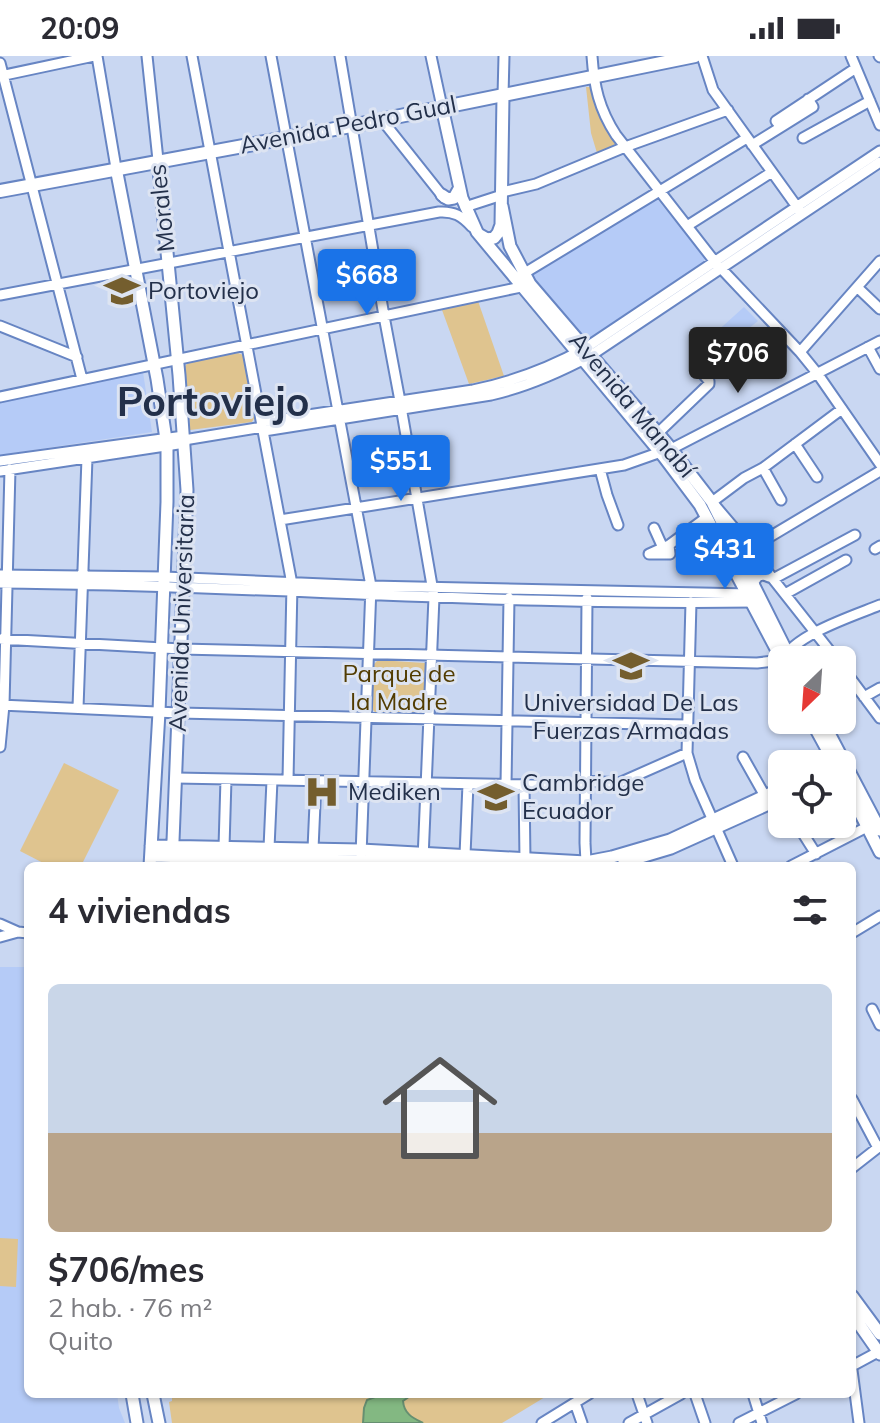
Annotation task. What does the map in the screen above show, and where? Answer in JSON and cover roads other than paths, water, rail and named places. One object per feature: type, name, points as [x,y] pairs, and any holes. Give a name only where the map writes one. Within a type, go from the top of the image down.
[{"type":"highway","name":"Avenida Pedro Gual","points":[[0,191],[382,120],[695,56]]},
{"type":"main road","points":[[477,232],[487,239],[497,236],[501,225],[503,96]]},
{"type":"main road","name":"Avenida Manabí","points":[[442,107],[464,212],[477,232],[525,282],[666,451],[726,530],[779,646]]},
{"type":"main road","name":"Morales","points":[[158,160],[178,359]]},
{"type":"main road","name":"Avenida Universitaria","points":[[116,168],[166,442],[167,502],[151,856]]},
{"type":"main road","points":[[442,195],[448,199],[454,198],[459,189]]},
{"type":"main road","points":[[502,198],[507,237],[525,282]]},
{"type":"main road","name":"Avenida Manabí","points":[[583,355],[658,433],[666,451]]},
{"type":"main road","name":"Avenida Universitaria","points":[[175,854],[187,503],[178,359]]},
{"type":"main road","name":"Avenida Manabí","points":[[706,503],[707,517],[754,596]]},
{"type":"main road","points":[[754,596],[753,581],[758,575],[771,578]]},
{"type":"main road","points":[[856,793],[880,831]]},
{"type":"main road","points":[[635,862],[671,848],[768,795]]},
{"type":"main road","points":[[856,803],[880,852]]},
{"type":"main road","points":[[594,862],[657,845],[768,804]]},
{"type":"main road","points":[[151,856],[175,854],[422,861],[465,855],[556,862]]},
{"type":"main road","points":[[856,1302],[880,1334]]},
{"type":"main road","points":[[856,1319],[880,1352]]},
{"type":"main road","points":[[133,1398],[137,1423]]},
{"type":"main road","points":[[154,1398],[159,1423]]},
{"type":"street","points":[[2,75],[96,56],[116,168]]},
{"type":"street","name":"Morales","points":[[147,56],[158,160]]},
{"type":"street","points":[[192,56],[292,588],[288,780]]},
{"type":"street","points":[[271,56],[371,591],[361,859]]},
{"type":"street","points":[[340,56],[433,592],[422,861]]},
{"type":"street","points":[[431,56],[442,107]]},
{"type":"street","points":[[503,96],[504,56]]},
{"type":"street","points":[[592,56],[593,77],[603,113],[625,147],[718,265],[817,373],[880,464]]},
{"type":"street","points":[[702,56],[711,86],[800,210]]},
{"type":"street","points":[[851,56],[880,125]]},
{"type":"street","points":[[0,63],[82,379]]},
{"type":"street","points":[[0,397],[384,316],[525,282],[659,191],[781,127],[776,121],[856,68]]},
{"type":"street","points":[[803,138],[870,101]]},
{"type":"street","points":[[0,295],[439,212],[464,212],[625,147],[728,110]]},
{"type":"street","points":[[382,120],[442,195],[464,212]]},
{"type":"street","points":[[0,461],[184,440],[339,416],[401,406],[508,382],[583,355],[800,210],[880,151]]},
{"type":"street","points":[[800,210],[880,162]]},
{"type":"street","points":[[687,226],[772,172]]},
{"type":"street","points":[[439,212],[444,204],[442,195]]},
{"type":"street","points":[[800,352],[880,261]]},
{"type":"street","points":[[858,288],[880,309]]},
{"type":"street","points":[[0,326],[77,357]]},
{"type":"street","points":[[280,520],[624,465],[666,451],[880,341]]},
{"type":"street","points":[[868,347],[880,369]]},
{"type":"street","points":[[658,433],[709,384],[698,368]]},
{"type":"street","points":[[771,578],[751,548],[706,503],[763,468],[842,409]]},
{"type":"street","points":[[0,747],[5,470],[166,442]]},
{"type":"street","points":[[795,444],[817,477]]},
{"type":"street","points":[[78,708],[87,458]]},
{"type":"street","points":[[763,468],[781,500]]},
{"type":"street","points":[[600,469],[618,525]]},
{"type":"street","points":[[751,548],[880,471]]},
{"type":"street","points":[[654,528],[666,546],[707,517]]},
{"type":"street","points":[[726,530],[785,594],[826,646]]},
{"type":"street","points":[[771,578],[855,535]]},
{"type":"street","points":[[785,594],[846,560]]},
{"type":"street","points":[[3,579],[183,582],[691,602],[754,596]]},
{"type":"street","points":[[433,592],[509,598],[754,596]]},
{"type":"street","points":[[587,596],[587,862]]},
{"type":"street","points":[[506,785],[509,598]]},
{"type":"street","points":[[691,602],[687,753],[691,770],[731,862]]},
{"type":"street","points":[[799,646],[816,632],[880,605]]},
{"type":"street","points":[[3,639],[181,649],[689,662],[768,661]]},
{"type":"street","points":[[856,686],[880,718]]},
{"type":"street","points":[[864,697],[880,688]]},
{"type":"street","points":[[2,705],[179,713],[686,725]]},
{"type":"street","points":[[176,778],[506,785],[619,783],[687,753]]},
{"type":"street","points":[[743,757],[765,796]]},
{"type":"street","points":[[223,857],[226,779]]},
{"type":"street","points":[[269,858],[272,780]]},
{"type":"street","points":[[314,858],[316,781]]},
{"type":"street","points":[[465,855],[468,784]]},
{"type":"street","points":[[524,785],[525,860]]},
{"type":"street","points":[[799,862],[867,827],[880,831]]},
{"type":"street","points":[[806,838],[816,854]]},
{"type":"street","points":[[856,931],[880,916]]},
{"type":"street","points":[[0,924],[23,932]]},
{"type":"street","points":[[0,937],[23,932]]},
{"type":"street","points":[[872,1009],[880,1025]]},
{"type":"street","points":[[856,1106],[879,1147],[856,1165]]},
{"type":"street","points":[[856,1366],[880,1352]]},
{"type":"street","points":[[542,1423],[583,1398]]},
{"type":"street","points":[[638,1398],[645,1419]]},
{"type":"street","points":[[629,1423],[645,1419],[675,1398]]},
{"type":"street","points":[[696,1398],[705,1423]]},
{"type":"street","points":[[754,1398],[760,1418]]},
{"type":"street","points":[[739,1423],[760,1418],[790,1398]]},
{"type":"street","points":[[856,1398],[859,1423]]},
{"type":"street","points":[[575,1403],[582,1423]]},
{"type":"place","name":"Portoviejo","points":[[122,291]]},
{"type":"place","name":"Universidad De Las Fuerzas Armadas","points":[[631,666]]},
{"type":"place","name":"Mediken","points":[[322,792]]},
{"type":"place","name":"Cambridge Ecuador","points":[[496,797]]},
{"type":"district","name":"Portoviejo","points":[[213,402]]},
{"type":"park label","name":"Parque de la Madre","points":[[399,688]]}]
